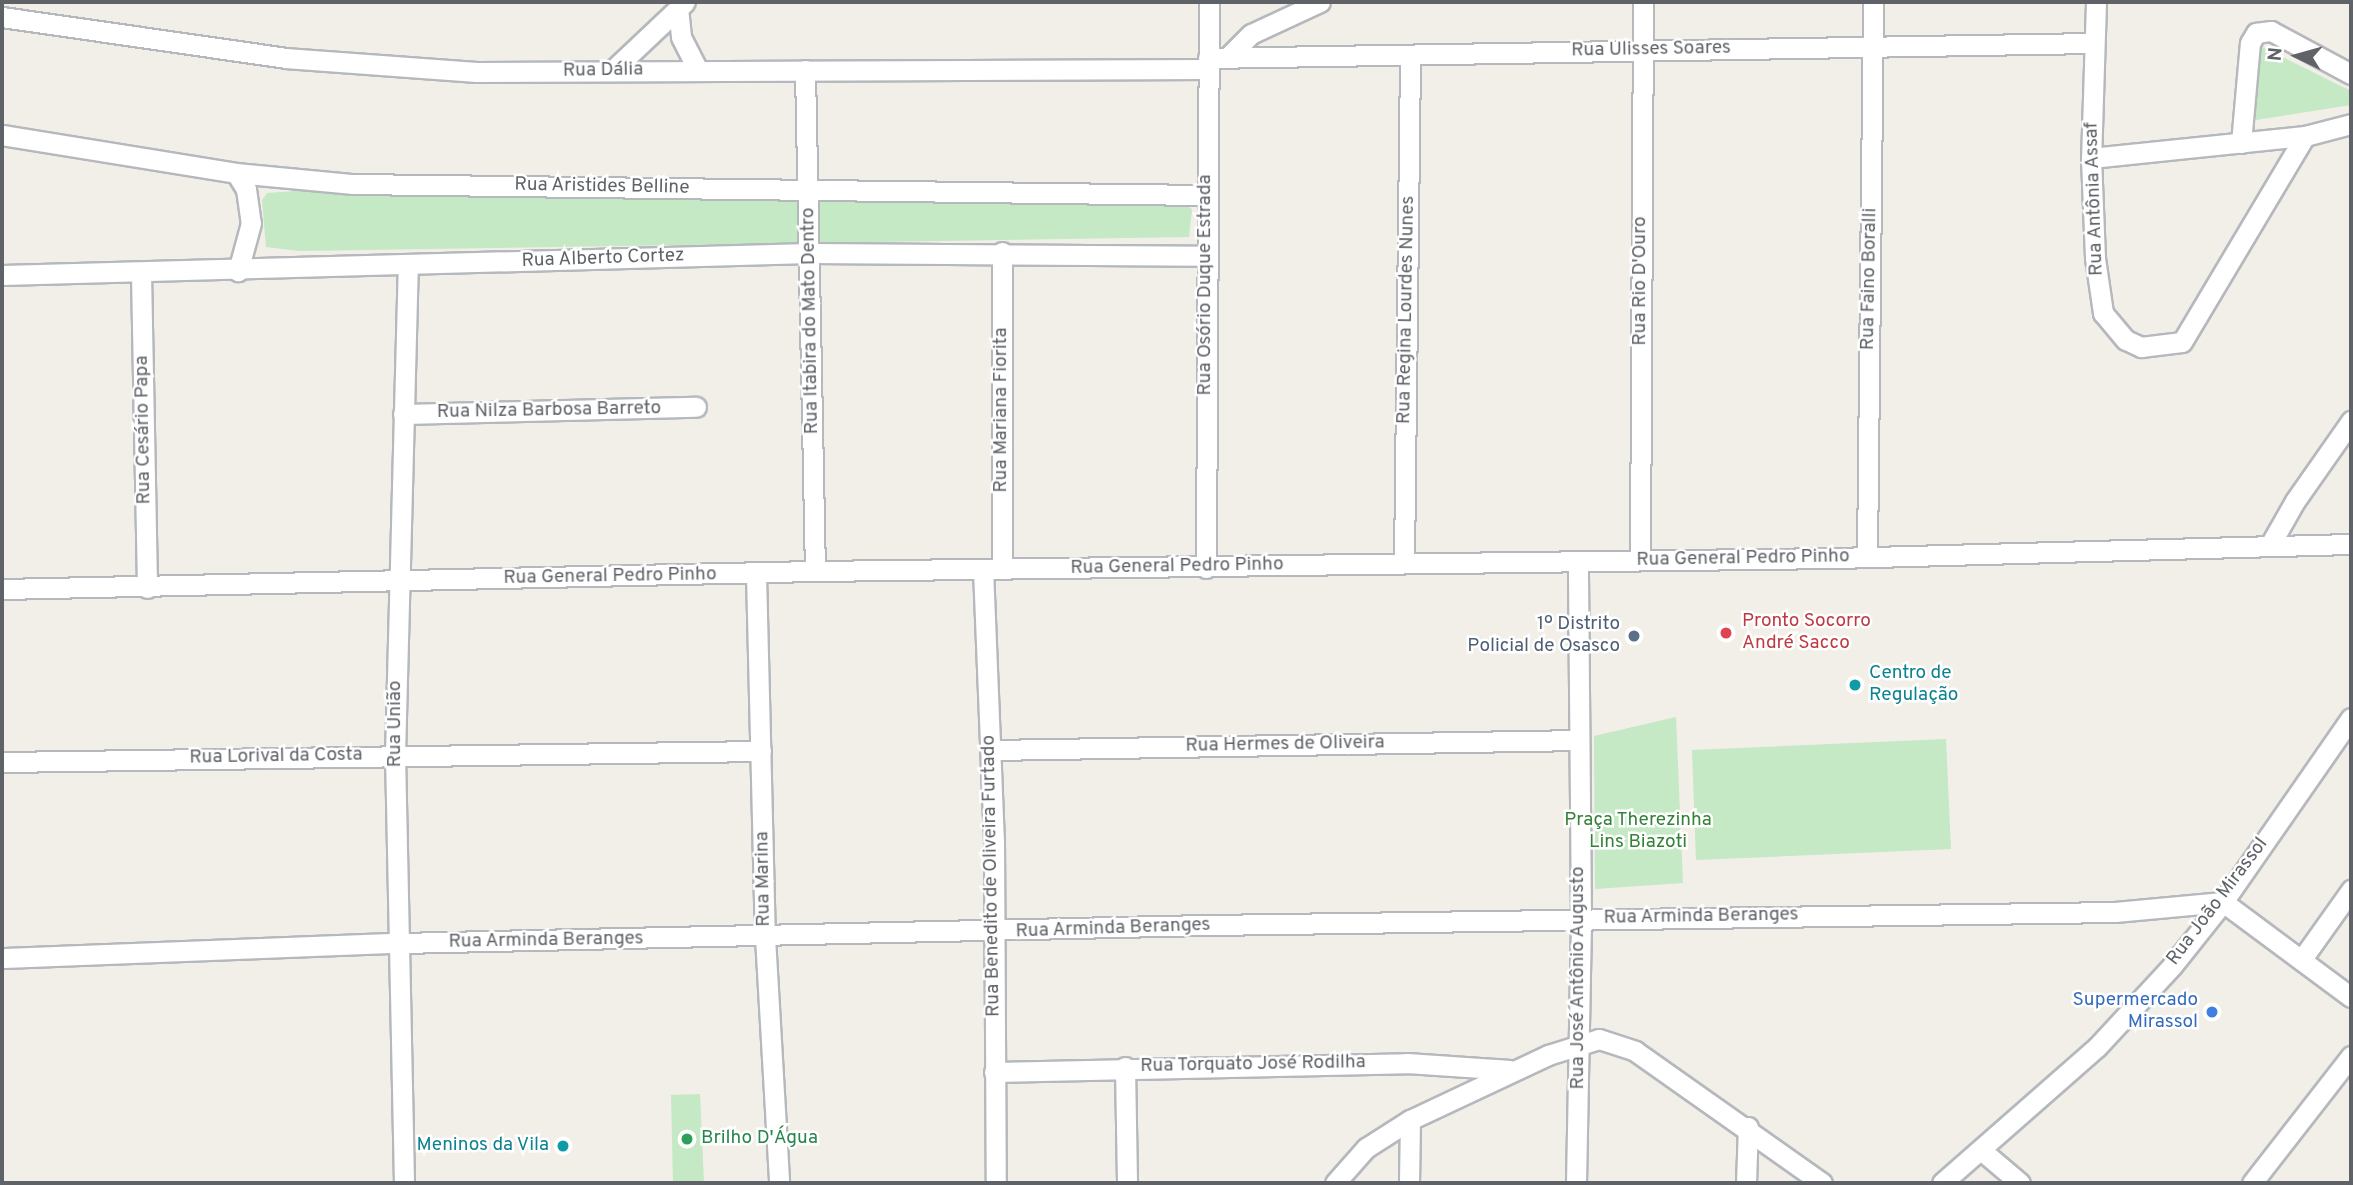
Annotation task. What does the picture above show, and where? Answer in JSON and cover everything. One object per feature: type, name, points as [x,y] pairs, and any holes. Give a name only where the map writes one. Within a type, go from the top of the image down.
[{"type":"street","name":"Rua Osório Duque Estrada","points":[[1206,568],[1205,195],[1209,2]]},
{"type":"street","points":[[1229,56],[1251,34],[1320,2]]},
{"type":"street","name":"Rua Rio D'Ouro","points":[[1640,560],[1643,2]]},
{"type":"street","name":"Rua Faino Boralli","points":[[1867,556],[1873,2]]},
{"type":"street","name":"Rua Antônia Assaf","points":[[2096,2],[2091,158],[2103,313],[2126,340],[2157,346],[2182,342],[2200,318],[2305,136]]},
{"type":"street","points":[[681,5],[681,37],[697,69]]},
{"type":"street","points":[[612,71],[681,5]]},
{"type":"street","name":"Rua Dália","points":[[2,17],[335,63],[476,72],[1208,63]]},
{"type":"street","points":[[1258,55],[1288,19]]},
{"type":"street","points":[[2241,143],[2250,43],[2256,33],[2271,31],[2351,74]]},
{"type":"street","name":"Rua Ulisses Soares","points":[[1208,63],[1229,56],[1258,55],[1410,58],[1643,49],[2094,43]]},
{"type":"street","name":"Rua Regina Lourdes Nunes","points":[[1404,563],[1410,58]]},
{"type":"street","name":"Rua Itabira do Mato Dentro","points":[[805,70],[810,189],[815,571]]},
{"type":"street","points":[[2091,158],[2305,136],[2351,124]]},
{"type":"street","name":"Rua Aristides Belline","points":[[2,135],[236,173],[353,184],[1205,195]]},
{"type":"street","points":[[236,173],[246,189],[251,223],[237,271]]},
{"type":"street","name":"Rua Alberto Cortez","points":[[2,275],[237,271],[810,253],[1002,252],[1205,256]]},
{"type":"street","name":"Rua Mariana Fiorita","points":[[993,569],[1002,252]]},
{"type":"street","name":"Rua União","points":[[404,1183],[395,755],[397,582],[408,264]]},
{"type":"street","name":"Rua Cesário Papa","points":[[141,273],[146,588]]},
{"type":"street","name":"Rua Nilza Barbosa Barreto","points":[[403,414],[696,407]]},
{"type":"street","points":[[2270,545],[2295,501],[2351,421]]},
{"type":"street","name":"Rua General Pedro Pinho","points":[[2,589],[146,588],[815,571],[1578,562],[2351,544]]},
{"type":"street","name":"Rua José Antônio Augusto","points":[[1576,1183],[1581,1041],[1578,562]]},
{"type":"street","name":"Rua Benedito de Oliveira Furtado","points":[[993,569],[991,750],[996,1183]]},
{"type":"street","name":"Rua Marina","points":[[756,574],[765,937],[779,1183]]},
{"type":"street","name":"Rua João Mirassol","points":[[1942,1183],[2096,1047],[2223,902],[2351,718]]},
{"type":"street","name":"Rua Hermes de Oliveira","points":[[991,750],[1579,740]]},
{"type":"street","name":"Rua Lorival da Costa","points":[[2,762],[761,751]]},
{"type":"street","points":[[2302,959],[2351,890]]},
{"type":"street","points":[[2223,902],[2351,997]]},
{"type":"street","name":"Rua Arminda Beranges","points":[[2,958],[400,943],[1581,918],[2115,912],[2223,902]]},
{"type":"street","points":[[1335,1183],[1366,1148],[1410,1120],[1512,1070],[1581,1041],[1599,1039],[1635,1051],[1748,1127],[1822,1183]]},
{"type":"street","points":[[2262,1180],[2351,1056]]},
{"type":"street","name":"Rua Torquato José Rodilha","points":[[994,1072],[1125,1067],[1442,1063],[1512,1070]]},
{"type":"street","points":[[1125,1067],[1127,1183]]},
{"type":"street","points":[[1409,1183],[1410,1120]]},
{"type":"street","points":[[1746,1183],[1748,1127]]},
{"type":"street","points":[[1982,1150],[2020,1183]]},
{"type":"green space","points":[[2262,47],[2351,91],[2351,105],[2256,120],[2254,56]]},
{"type":"green space","points":[[295,191],[1174,198],[1192,209],[1189,237],[299,251],[266,247],[262,200],[267,193]]},
{"type":"green space","name":"Praça Therezinha Lins Biazoti","points":[[1676,717],[1683,883],[1595,889],[1594,736]]},
{"type":"green space","points":[[1946,739],[1951,849],[1696,860],[1692,750]]},
{"type":"green space","name":"Brilho D'Água","points":[[700,1094],[704,1183],[673,1183],[671,1095]]},
{"type":"place","name":"Pronto Socorro André Sacco","points":[[1726,633]]},
{"type":"place","name":"1º Distrito Policial de Osasco","points":[[1634,636]]},
{"type":"place","name":"Centro de Regulação","points":[[1855,685]]},
{"type":"place","name":"Supermercado Mirassol","points":[[2212,1012]]},
{"type":"place","name":"Brilho D'Água","points":[[687,1139]]},
{"type":"place","name":"Meninos da Vila","points":[[563,1146]]}]
